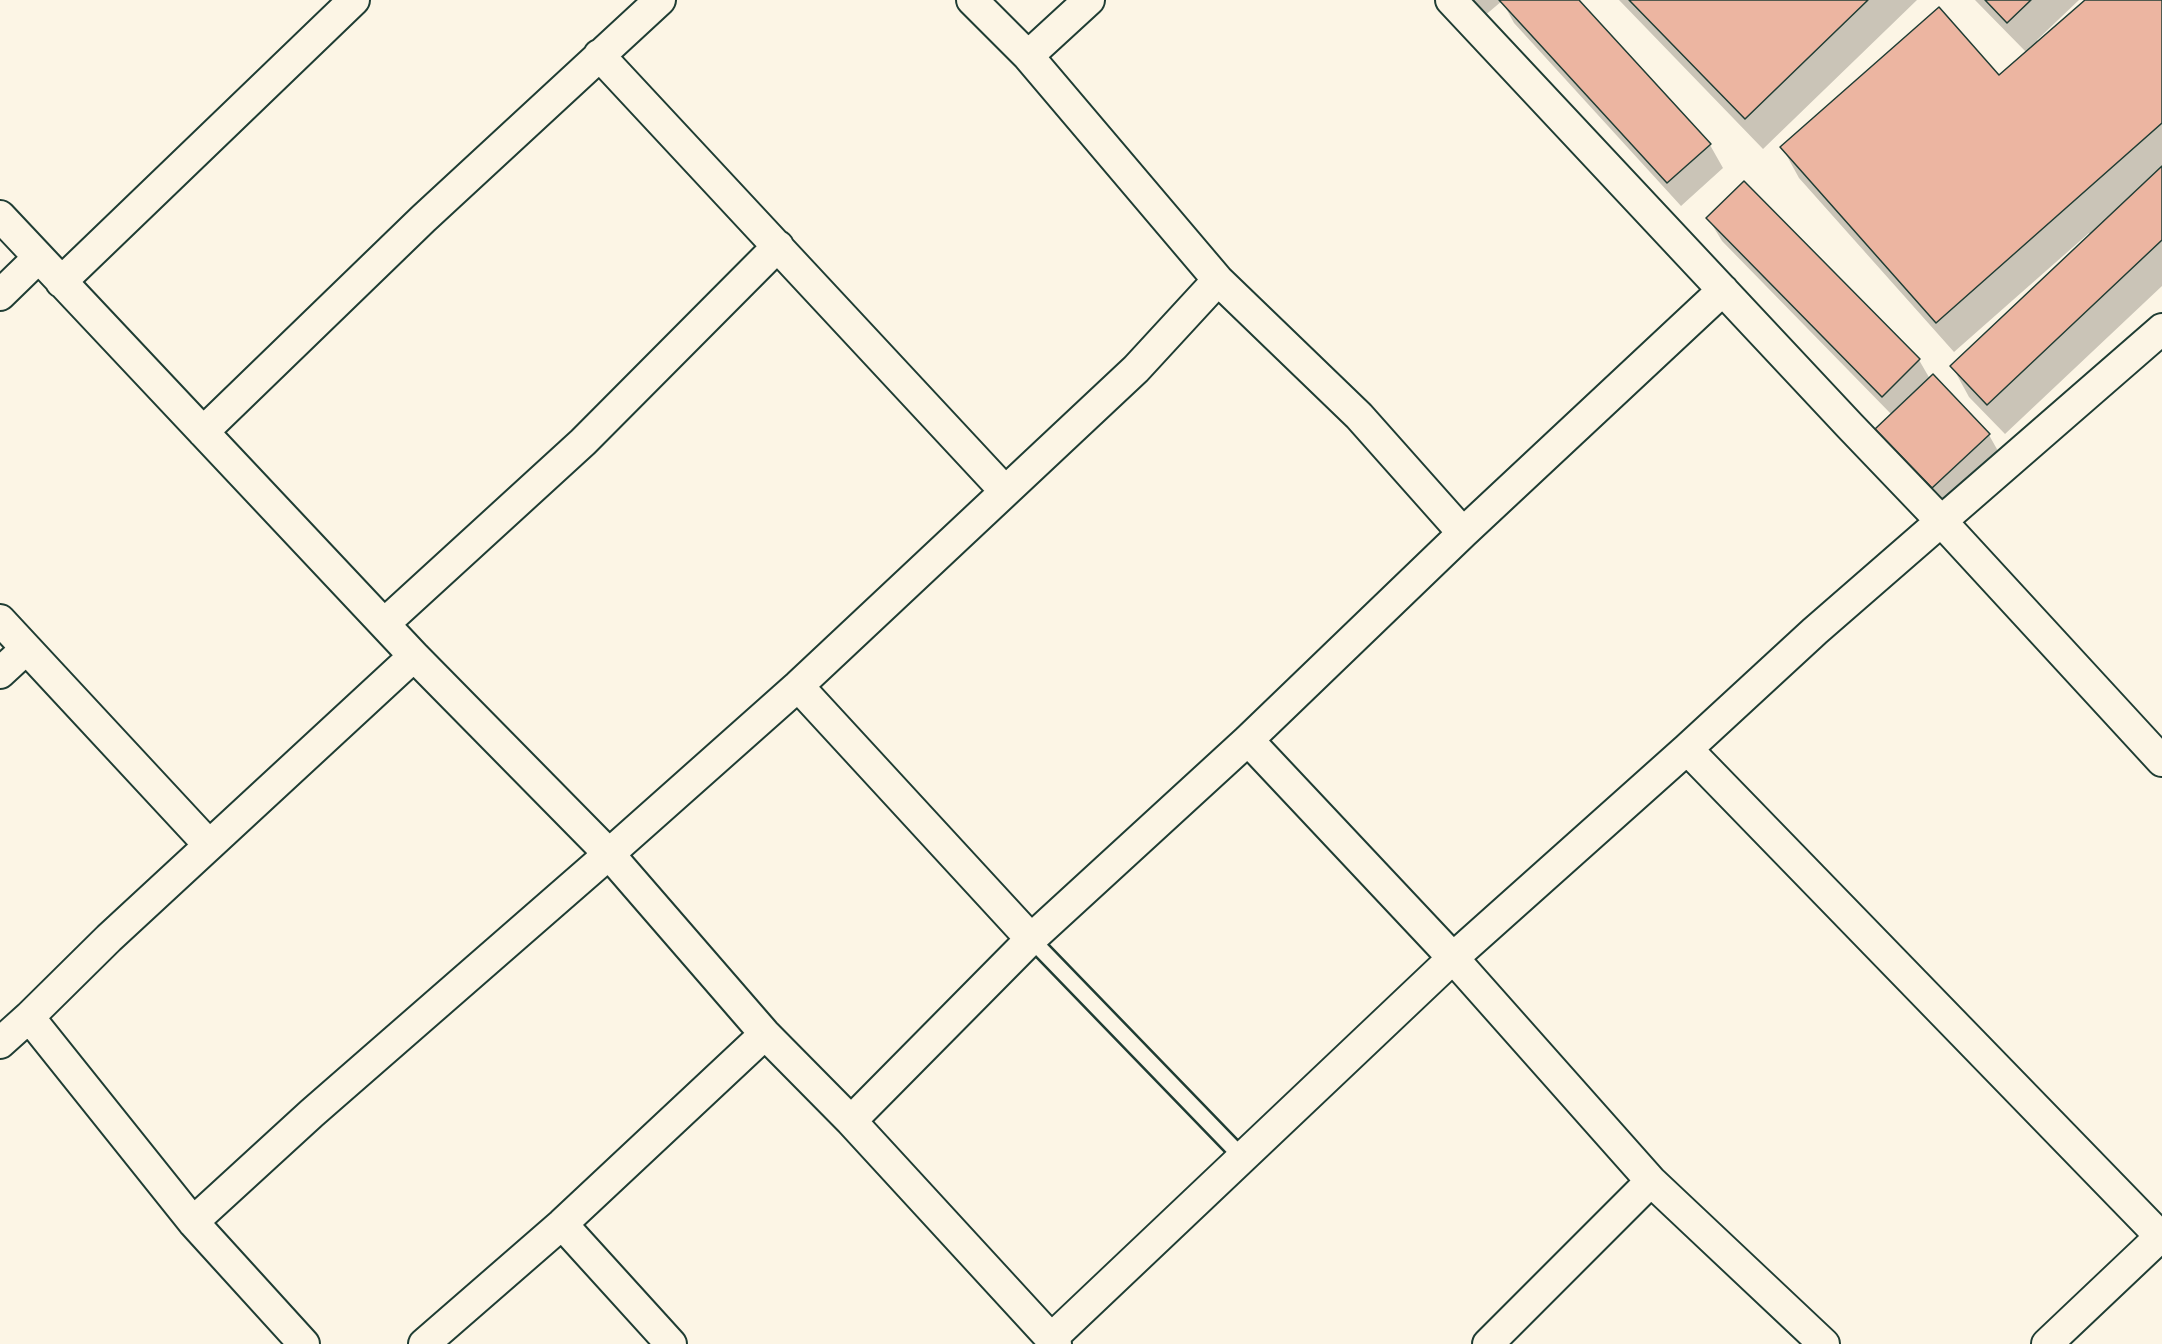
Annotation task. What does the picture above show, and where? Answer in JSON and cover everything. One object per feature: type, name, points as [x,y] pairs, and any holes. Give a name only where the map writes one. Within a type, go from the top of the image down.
[{"type":"street","points":[[61,282],[354,0]]},
{"type":"street","points":[[203,432],[423,219],[660,0]]},
{"type":"street","points":[[972,0],[1028,56],[1218,280],[1359,417],[1463,533]]},
{"type":"street","points":[[1028,56],[1089,0]]},
{"type":"street","points":[[1451,0],[1942,522],[2162,761]]},
{"type":"street","points":[[599,55],[1004,490]]},
{"type":"street","points":[[0,216],[414,656],[609,854],[765,1034],[851,1121],[1054,1341],[1242,1157],[1453,958],[1815,631],[2162,329]]},
{"type":"street","points":[[384,624],[583,442],[778,246]]},
{"type":"street","points":[[0,295],[38,258]]},
{"type":"street","points":[[193,1222],[312,1113],[798,686],[922,571],[1004,490],[1136,369],[1218,280]]},
{"type":"street","points":[[851,1121],[1031,939],[1248,740],[1463,533],[1723,290]]},
{"type":"street","points":[[0,620],[209,845]]},
{"type":"street","points":[[0,673],[26,649]]},
{"type":"street","points":[[0,1043],[109,938],[414,656]]},
{"type":"street","points":[[798,686],[1031,939]]},
{"type":"street","points":[[1248,740],[1453,958],[1651,1181],[1824,1344]]},
{"type":"street","points":[[1687,749],[2161,1235],[2047,1344]]},
{"type":"street","points":[[29,1017],[193,1222],[304,1344]]},
{"type":"street","points":[[424,1344],[562,1224],[765,1034]]},
{"type":"street","points":[[1488,1344],[1651,1181]]},
{"type":"street","points":[[562,1224],[671,1344]]},
{"type":"lane","points":[[1031,939],[1242,1157]]},
{"type":"building","points":[[1499,0],[1579,0],[1711,144],[1667,183]]},
{"type":"building","points":[[1629,0],[1868,0],[1745,119]]},
{"type":"building","points":[[1985,0],[2031,0],[2007,23]]},
{"type":"building","points":[[2085,0],[2162,0],[2162,123],[1936,323],[1780,147],[1939,7],[1999,75]]},
{"type":"building","points":[[2162,166],[2162,240],[1987,405],[1950,366]]},
{"type":"building","points":[[1744,181],[1920,359],[1882,397],[1706,218]]},
{"type":"building","points":[[1933,374],[1990,434],[1932,488],[1875,429]]}]
